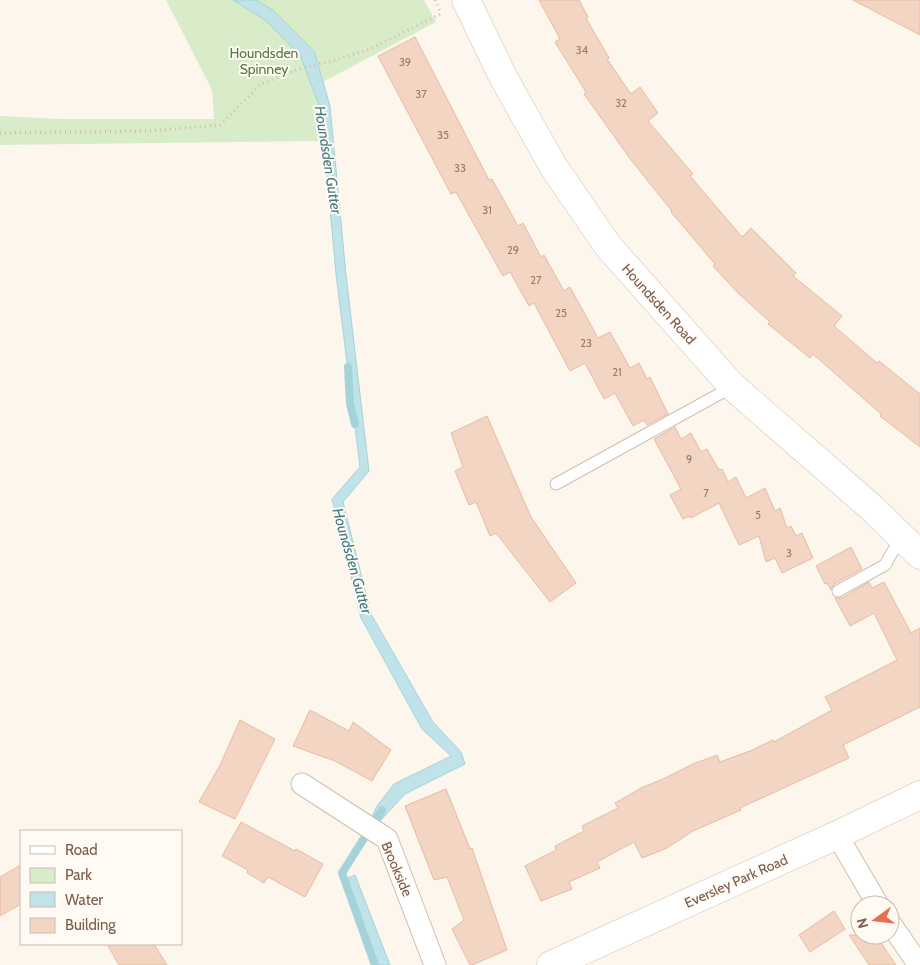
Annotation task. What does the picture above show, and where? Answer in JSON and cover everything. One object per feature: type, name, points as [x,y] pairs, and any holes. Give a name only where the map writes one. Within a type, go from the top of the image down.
[{"type":"street","name":"Houndsden Road","points":[[466,0],[502,75],[553,166],[608,246],[732,386],[872,508],[911,546]]},
{"type":"street","name":"Brookside","points":[[302,784],[387,839],[435,965]]},
{"type":"street","name":"Eversley Park Road","points":[[561,963],[920,795]]},
{"type":"street","points":[[837,835],[872,895]]},
{"type":"street","points":[[900,937],[919,965]]},
{"type":"lane","points":[[556,484],[732,386]]},
{"type":"lane","points":[[838,591],[885,565],[911,546]]},
{"type":"path","points":[[0,132],[148,131],[220,125],[261,84],[299,69],[370,49],[441,14],[434,0]]},
{"type":"green space","name":"Houndsden Spinney","points":[[166,0],[424,0],[436,22],[319,84],[320,141],[0,145],[0,116],[60,119],[214,119],[212,90]]},
{"type":"water","points":[[233,0],[256,0],[273,10],[314,51],[330,106],[346,275],[369,471],[343,502],[371,614],[433,722],[461,752],[465,764],[405,794],[380,821],[372,816],[377,806],[394,784],[451,756],[422,729],[361,618],[332,499],[360,467],[336,274],[321,110],[300,55],[265,20]]},
{"type":"water","points":[[355,875],[390,965],[378,965],[346,879]]},
{"type":"building","points":[[539,0],[579,0],[588,17],[586,18],[609,58],[607,59],[631,94],[640,87],[658,113],[648,121],[693,174],[690,176],[742,237],[751,228],[796,273],[793,276],[842,316],[834,326],[877,363],[879,361],[920,394],[920,447],[880,416],[881,414],[813,354],[810,358],[768,324],[770,322],[738,293],[713,266],[715,264],[671,212],[584,94],[586,92],[555,42],[560,39]]},
{"type":"building","points":[[853,0],[920,0],[920,35]]},
{"type":"building","points":[[415,37],[489,180],[492,179],[518,226],[523,223],[541,257],[544,255],[564,291],[570,287],[598,338],[610,332],[630,368],[639,363],[647,379],[650,377],[668,414],[647,425],[644,420],[633,426],[615,393],[604,399],[585,363],[570,371],[534,303],[529,306],[510,272],[503,276],[456,192],[451,194],[378,56]]},
{"type":"building","points":[[487,416],[531,517],[576,583],[550,602],[496,533],[490,536],[476,502],[469,505],[455,471],[463,467],[451,433]]},
{"type":"building","points":[[675,427],[681,439],[691,433],[701,452],[707,449],[719,470],[722,469],[728,482],[736,477],[746,498],[765,488],[775,511],[780,508],[787,528],[791,526],[796,536],[802,533],[813,558],[782,573],[775,558],[766,562],[759,536],[739,545],[719,503],[691,518],[690,516],[683,519],[670,495],[681,489],[654,439]]},
{"type":"building","points":[[851,547],[862,569],[834,584],[831,590],[827,583],[825,584],[816,566]]},
{"type":"building","points":[[869,582],[872,588],[884,582],[911,633],[920,628],[920,707],[843,745],[849,758],[740,808],[741,810],[693,831],[667,848],[642,858],[634,842],[597,862],[600,868],[569,882],[572,889],[541,901],[525,866],[556,850],[555,846],[584,831],[582,826],[618,808],[615,803],[641,788],[693,764],[717,755],[720,762],[773,740],[774,742],[832,710],[825,697],[897,660],[874,613],[850,626],[835,598],[842,598]]},
{"type":"building","points":[[310,710],[349,731],[353,722],[391,750],[372,781],[335,761],[293,746]]},
{"type":"building","points":[[240,720],[275,739],[235,819],[199,802],[220,765]]},
{"type":"building","points":[[446,789],[470,849],[472,848],[507,950],[472,965],[470,965],[452,929],[464,920],[447,877],[434,880],[405,806]]},
{"type":"building","points":[[241,822],[323,864],[305,897],[268,877],[264,883],[247,873],[248,870],[222,856]]},
{"type":"building","points":[[20,866],[20,905],[0,916],[0,877]]},
{"type":"building","points":[[834,911],[845,929],[810,952],[799,935]]},
{"type":"building","points":[[108,945],[155,945],[167,965],[119,965]]},
{"type":"building","points":[[856,945],[883,945],[896,965],[869,965]]},
{"type":"waterway","name":"Houndsden Gutter","points":[[348,367],[350,404],[355,424]]},
{"type":"waterway","name":"Houndsden Gutter","points":[[375,965],[342,873],[382,810]]}]
